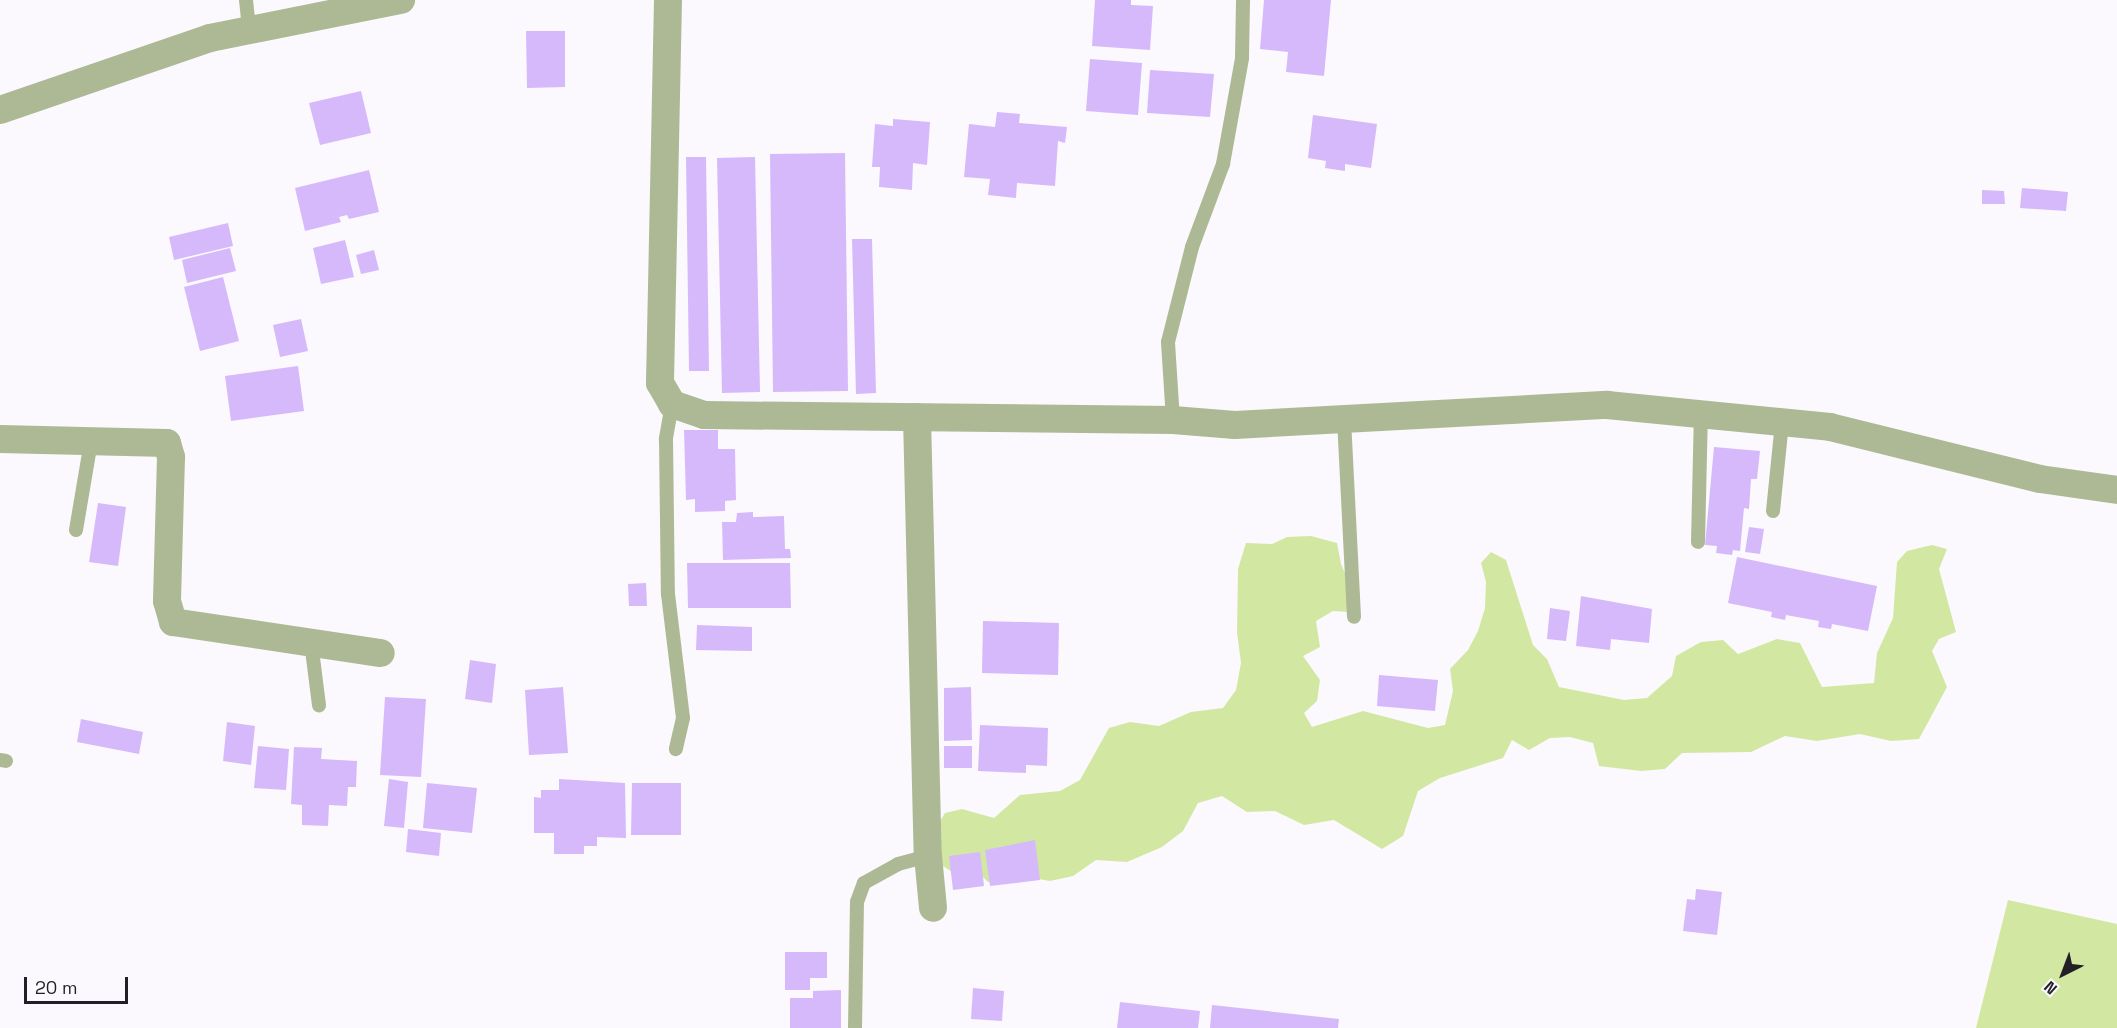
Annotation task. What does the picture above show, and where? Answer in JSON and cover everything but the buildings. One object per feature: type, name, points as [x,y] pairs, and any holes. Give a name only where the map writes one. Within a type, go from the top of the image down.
[{"type":"street","points":[[0,111],[210,38],[401,0]]},
{"type":"street","points":[[668,0],[660,383],[672,404],[704,415],[1173,420],[1235,425],[1607,405],[1830,427],[2040,479],[2117,490]]},
{"type":"street","points":[[917,417],[928,856],[933,908]]},
{"type":"street","points":[[0,439],[167,443],[171,457],[167,601],[173,622],[381,652]]},
{"type":"lane","points":[[246,0],[249,30]]},
{"type":"lane","points":[[1173,420],[1168,342],[1189,257],[1223,164],[1242,58],[1244,0]]},
{"type":"lane","points":[[672,404],[666,439],[668,594],[683,718],[676,749]]},
{"type":"lane","points":[[1698,542],[1701,414]]},
{"type":"lane","points":[[1344,419],[1354,617]]},
{"type":"lane","points":[[1773,511],[1782,422]]},
{"type":"lane","points":[[76,530],[91,441]]},
{"type":"lane","points":[[311,642],[319,705]]},
{"type":"lane","points":[[855,1028],[857,902],[864,883],[898,864],[928,856]]},
{"type":"green space","points":[[1311,536],[1337,543],[1341,564],[1349,583],[1360,594],[1349,612],[1333,611],[1316,621],[1320,647],[1303,656],[1320,680],[1317,701],[1304,713],[1312,727],[1363,711],[1428,728],[1445,725],[1453,691],[1450,669],[1468,650],[1478,631],[1485,608],[1486,582],[1481,563],[1491,552],[1506,560],[1533,645],[1547,659],[1559,687],[1624,700],[1647,698],[1672,676],[1676,656],[1701,642],[1723,640],[1738,654],[1777,639],[1800,643],[1822,687],[1874,683],[1877,653],[1893,618],[1897,562],[1907,551],[1932,545],[1947,549],[1939,569],[1956,632],[1939,639],[1932,651],[1947,687],[1919,739],[1891,741],[1860,734],[1817,741],[1785,736],[1751,752],[1682,753],[1665,769],[1641,771],[1599,766],[1593,743],[1570,737],[1550,738],[1529,750],[1512,740],[1503,758],[1440,778],[1418,791],[1403,836],[1382,849],[1334,820],[1304,825],[1275,811],[1247,812],[1222,796],[1198,803],[1183,831],[1162,847],[1127,862],[1096,860],[1073,876],[1050,881],[1022,876],[988,882],[976,870],[955,874],[943,866],[936,828],[945,813],[962,809],[994,818],[1020,795],[1060,791],[1080,780],[1109,728],[1130,722],[1159,726],[1191,712],[1223,708],[1236,690],[1241,663],[1237,632],[1238,569],[1246,543],[1272,544],[1287,537]]},
{"type":"green space","points":[[2008,900],[2117,924],[2117,1028],[1976,1028]]}]
